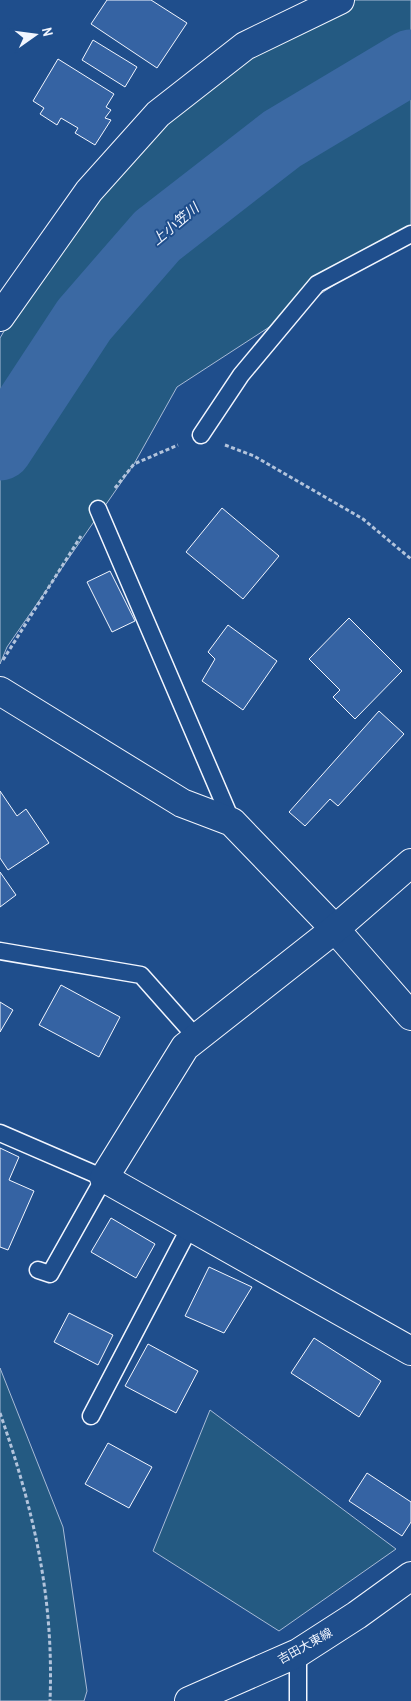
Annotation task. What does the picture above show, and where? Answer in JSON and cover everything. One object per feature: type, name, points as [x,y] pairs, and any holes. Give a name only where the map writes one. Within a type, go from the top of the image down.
[{"type":"street","points":[[0,317],[89,191],[158,114],[244,46],[340,0]]},
{"type":"street","points":[[0,691],[182,803],[232,822],[336,929],[411,1016]]},
{"type":"street","points":[[411,863],[336,929],[185,1047],[104,1178],[411,1351]]},
{"type":"street","name":"吉田大東線","points":[[189,1701],[298,1653],[357,1615],[411,1576]]},
{"type":"lane","points":[[201,435],[241,375],[317,284],[411,234]]},
{"type":"lane","points":[[98,510],[232,822]]},
{"type":"lane","points":[[0,952],[141,975],[196,1037]]},
{"type":"lane","points":[[0,1133],[104,1178],[50,1274],[38,1270]]},
{"type":"lane","points":[[91,1416],[190,1227]]},
{"type":"lane","points":[[298,1653],[298,1701]]},
{"type":"path","points":[[0,664],[98,510],[134,464],[201,435],[254,456],[363,519],[411,559]]},
{"type":"path","points":[[0,1413],[36,1528],[50,1619],[50,1701]]},
{"type":"shaded area","points":[[346,0],[411,0],[411,235],[177,387],[134,464],[7,647],[0,664],[0,338],[72,216],[158,113]]},
{"type":"shaded area","points":[[0,1368],[63,1527],[87,1691],[84,1701],[0,1701]]},
{"type":"shaded area","points":[[210,1410],[396,1549],[279,1631],[153,1551]]},
{"type":"building","points":[[107,0],[151,0],[187,23],[157,68],[91,24]]},
{"type":"building","points":[[93,40],[137,67],[125,87],[82,60]]},
{"type":"building","points":[[58,59],[114,94],[106,107],[111,110],[105,118],[111,120],[95,145],[75,133],[78,128],[61,118],[57,125],[40,114],[44,108],[33,101]]},
{"type":"building","points":[[222,508],[279,556],[243,599],[186,552]]},
{"type":"building","points":[[110,571],[135,621],[112,632],[87,582]]},
{"type":"building","points":[[349,618],[402,671],[355,719],[333,697],[340,690],[309,659]]},
{"type":"building","points":[[228,625],[277,661],[243,710],[202,681],[215,659],[208,652]]},
{"type":"building","points":[[379,711],[404,734],[338,806],[330,799],[305,826],[289,812]]},
{"type":"building","points":[[0,791],[17,816],[26,809],[49,843],[8,870],[0,858]]},
{"type":"building","points":[[0,872],[16,895],[0,907]]},
{"type":"building","points":[[61,985],[120,1017],[99,1057],[39,1025]]},
{"type":"building","points":[[0,1002],[13,1010],[0,1032]]},
{"type":"building","points":[[0,1148],[19,1157],[9,1180],[34,1191],[8,1250],[0,1247]]},
{"type":"building","points":[[111,1218],[155,1244],[136,1278],[91,1252]]},
{"type":"building","points":[[209,1267],[252,1287],[224,1333],[185,1316]]},
{"type":"building","points":[[69,1313],[113,1335],[98,1365],[54,1342]]},
{"type":"building","points":[[314,1338],[381,1381],[359,1417],[291,1373]]},
{"type":"building","points":[[148,1344],[198,1371],[176,1413],[125,1386]]},
{"type":"building","points":[[108,1443],[152,1467],[129,1508],[85,1484]]},
{"type":"building","points":[[367,1473],[411,1502],[411,1522],[402,1536],[349,1501]]},
{"type":"waterway","name":"上小笠川","points":[[0,448],[84,320],[157,236],[282,139],[411,62]]}]
